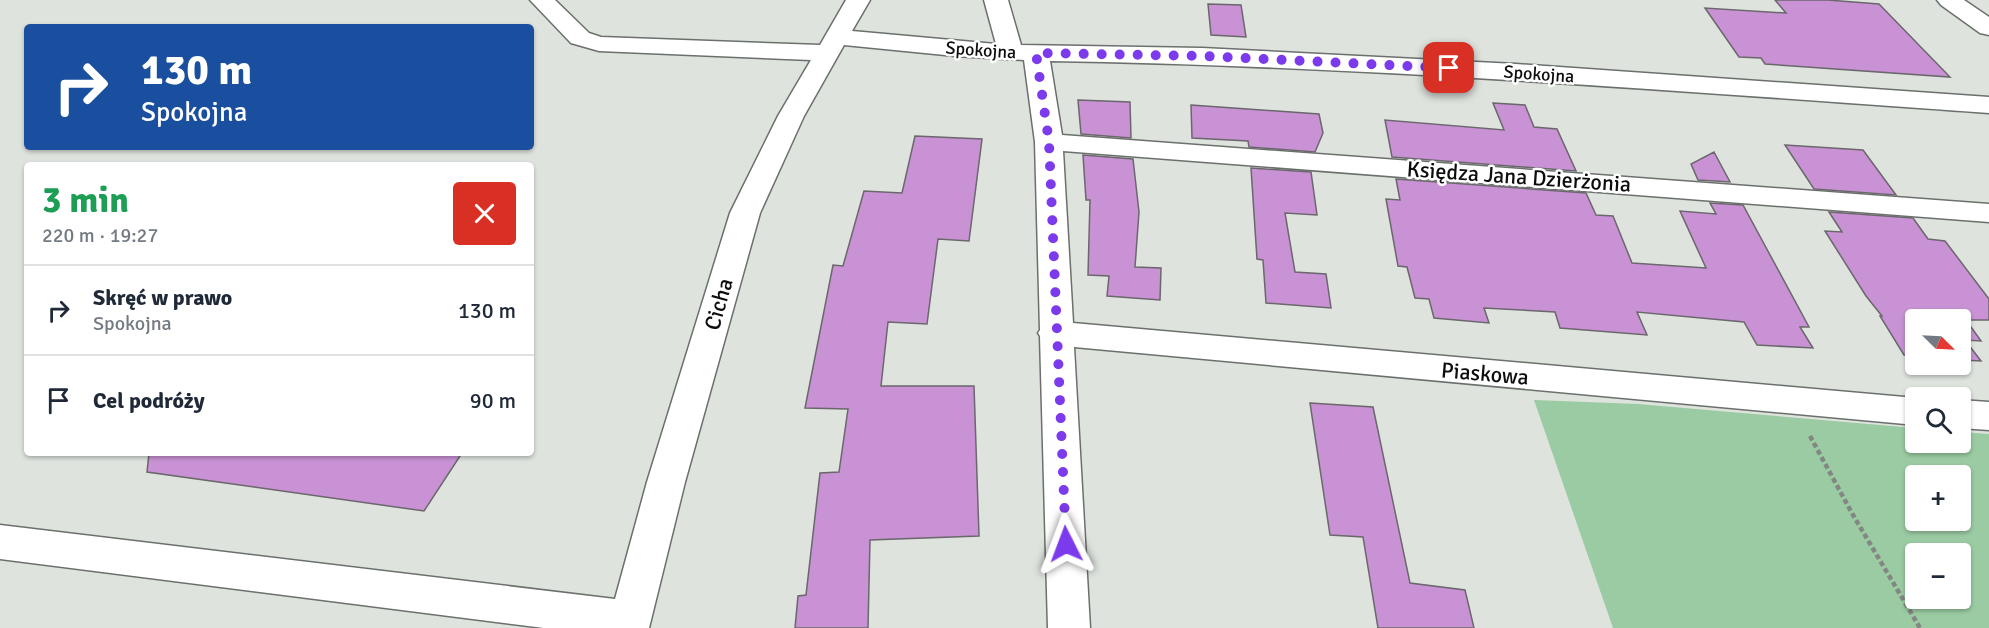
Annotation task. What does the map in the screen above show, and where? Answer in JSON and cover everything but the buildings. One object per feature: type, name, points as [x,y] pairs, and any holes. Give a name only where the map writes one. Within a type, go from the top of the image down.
[{"type":"street","name":"Spokojna","points":[[542,0],[580,38],[599,44],[832,45],[1023,53],[1202,56],[1516,72],[1989,105]]},
{"type":"street","name":"Cicha","points":[[629,624],[666,482],[745,213],[791,116],[858,0]]},
{"type":"street","points":[[996,0],[1023,53],[1049,142],[1055,333],[1069,628]]},
{"type":"street","points":[[1949,0],[1989,28]]},
{"type":"street","name":"Księdza Jana Dzierżonia","points":[[1049,142],[1989,213]]},
{"type":"street","name":"Piaskowa","points":[[1055,333],[1905,410]]},
{"type":"street","points":[[1971,415],[1989,416]]},
{"type":"street","points":[[0,542],[629,624]]},
{"type":"path","points":[[1791,401],[1853,515],[1920,628]]},
{"type":"green space","points":[[1534,400],[1638,404],[1905,427],[1905,453],[1971,453],[1971,433],[1989,434],[1989,628],[1613,628]]},
{"type":"route","points":[[1066,544],[1055,333],[1049,142],[1036,53],[1202,56],[1449,68]]}]
